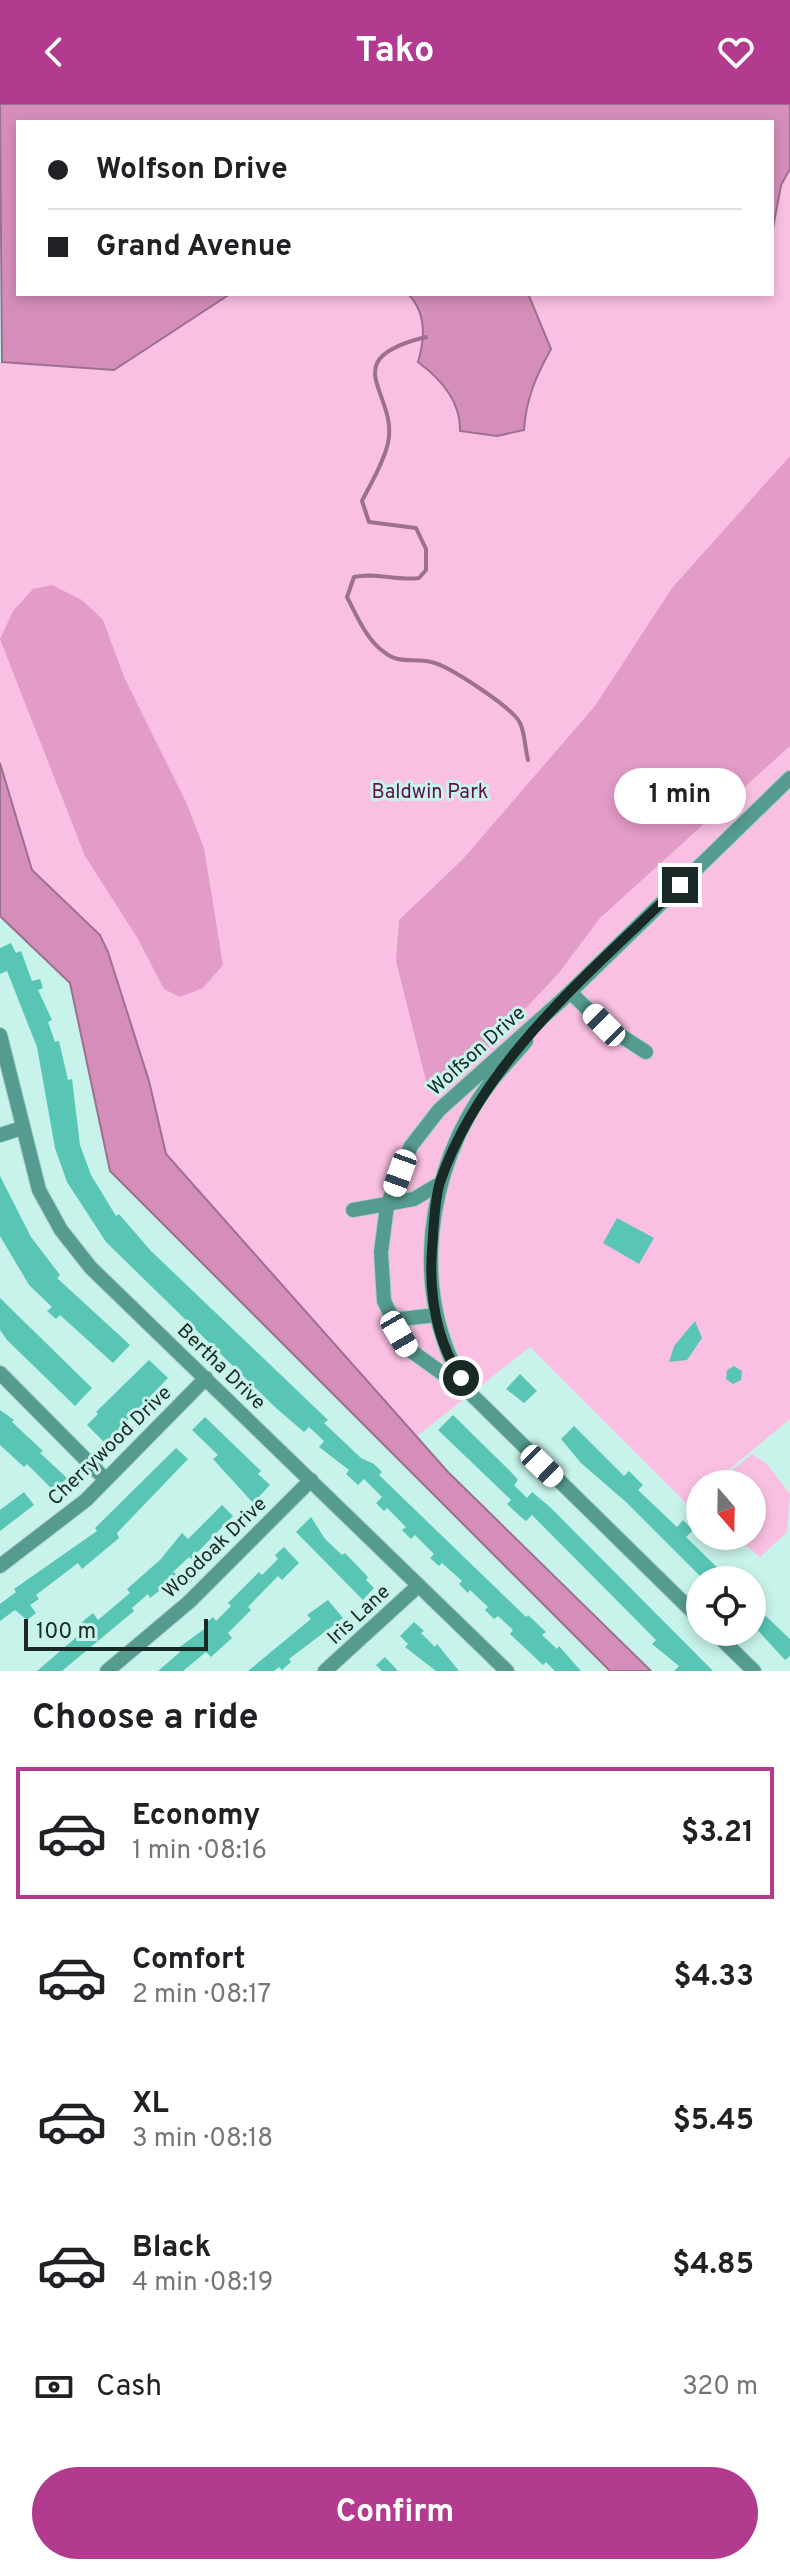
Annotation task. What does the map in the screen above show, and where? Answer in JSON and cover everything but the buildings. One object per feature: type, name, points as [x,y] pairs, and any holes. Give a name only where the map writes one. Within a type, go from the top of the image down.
[{"type":"street","points":[[646,1052],[566,996],[790,778]]},
{"type":"street","name":"Wolfson Drive","points":[[471,1394],[450,1361],[436,1315],[431,1270],[439,1184],[489,1085],[566,996]]},
{"type":"street","name":"Wolfson Drive","points":[[566,996],[439,1110],[411,1146],[387,1206],[382,1277],[392,1320],[407,1348],[471,1394],[686,1605]]},
{"type":"street","name":"Bertha Drive","points":[[0,1035],[39,1190],[61,1230],[91,1268],[507,1671]]},
{"type":"street","points":[[0,1135],[22,1128]]},
{"type":"street","points":[[353,1210],[414,1199],[439,1184]]},
{"type":"street","points":[[392,1320],[436,1315]]},
{"type":"street","points":[[0,1373],[105,1479]]},
{"type":"street","name":"Cherrywood Drive","points":[[0,1566],[69,1514],[206,1378]]},
{"type":"street","name":"Woodoak Drive","points":[[107,1671],[189,1602],[311,1480]]},
{"type":"street","name":"Iris Lane","points":[[325,1671],[418,1586]]},
{"type":"street","points":[[728,1646],[754,1671]]},
{"type":"green space","name":"Baldwin Park","points":[[790,169],[790,1419],[729,1470],[686,1470],[686,1503],[530,1347],[416,1437],[166,1154],[141,1056],[108,952],[100,935],[32,870],[0,763],[0,362],[114,370],[227,296],[410,296],[419,309],[423,326],[418,362],[448,392],[457,410],[460,431],[497,436],[524,430],[533,388],[551,349],[529,296],[774,296],[774,225],[778,198]]},
{"type":"green space","points":[[752,1454],[767,1464],[790,1494],[787,1532],[760,1557],[752,1550],[766,1550],[766,1470],[732,1470]]},
{"type":"shaded area","points":[[0,104],[790,104],[790,169],[781,185],[774,223],[774,120],[16,120],[16,296],[227,296],[114,370],[2,362]]},
{"type":"shaded area","points":[[410,296],[529,296],[551,349],[533,388],[524,430],[497,436],[460,431],[457,410],[448,392],[418,362],[423,326]]},
{"type":"shaded area","points":[[790,456],[790,746],[600,918],[558,974],[490,1046],[450,1081],[427,1085],[396,961],[399,920],[462,860],[595,706],[672,588]]},
{"type":"shaded area","points":[[52,585],[82,600],[103,620],[124,677],[186,802],[204,848],[223,965],[203,988],[180,997],[164,989],[138,939],[85,856],[0,639],[13,611],[33,589]]},
{"type":"shaded area","points":[[0,763],[32,870],[100,935],[108,952],[149,1081],[166,1154],[448,1472],[651,1671],[610,1671],[110,1171],[70,983],[0,916]]},
{"type":"waterway","points":[[426,337],[398,346],[382,356],[376,367],[376,380],[389,425],[388,443],[362,501],[369,522],[416,528],[426,549],[426,570],[419,578],[354,577],[347,597],[367,634],[389,656],[439,665],[479,688],[515,716],[523,731],[528,760]]},
{"type":"route","points":[[461,1378],[450,1361],[437,1325],[431,1270],[439,1184],[461,1134],[489,1085],[563,999],[680,885]]}]
